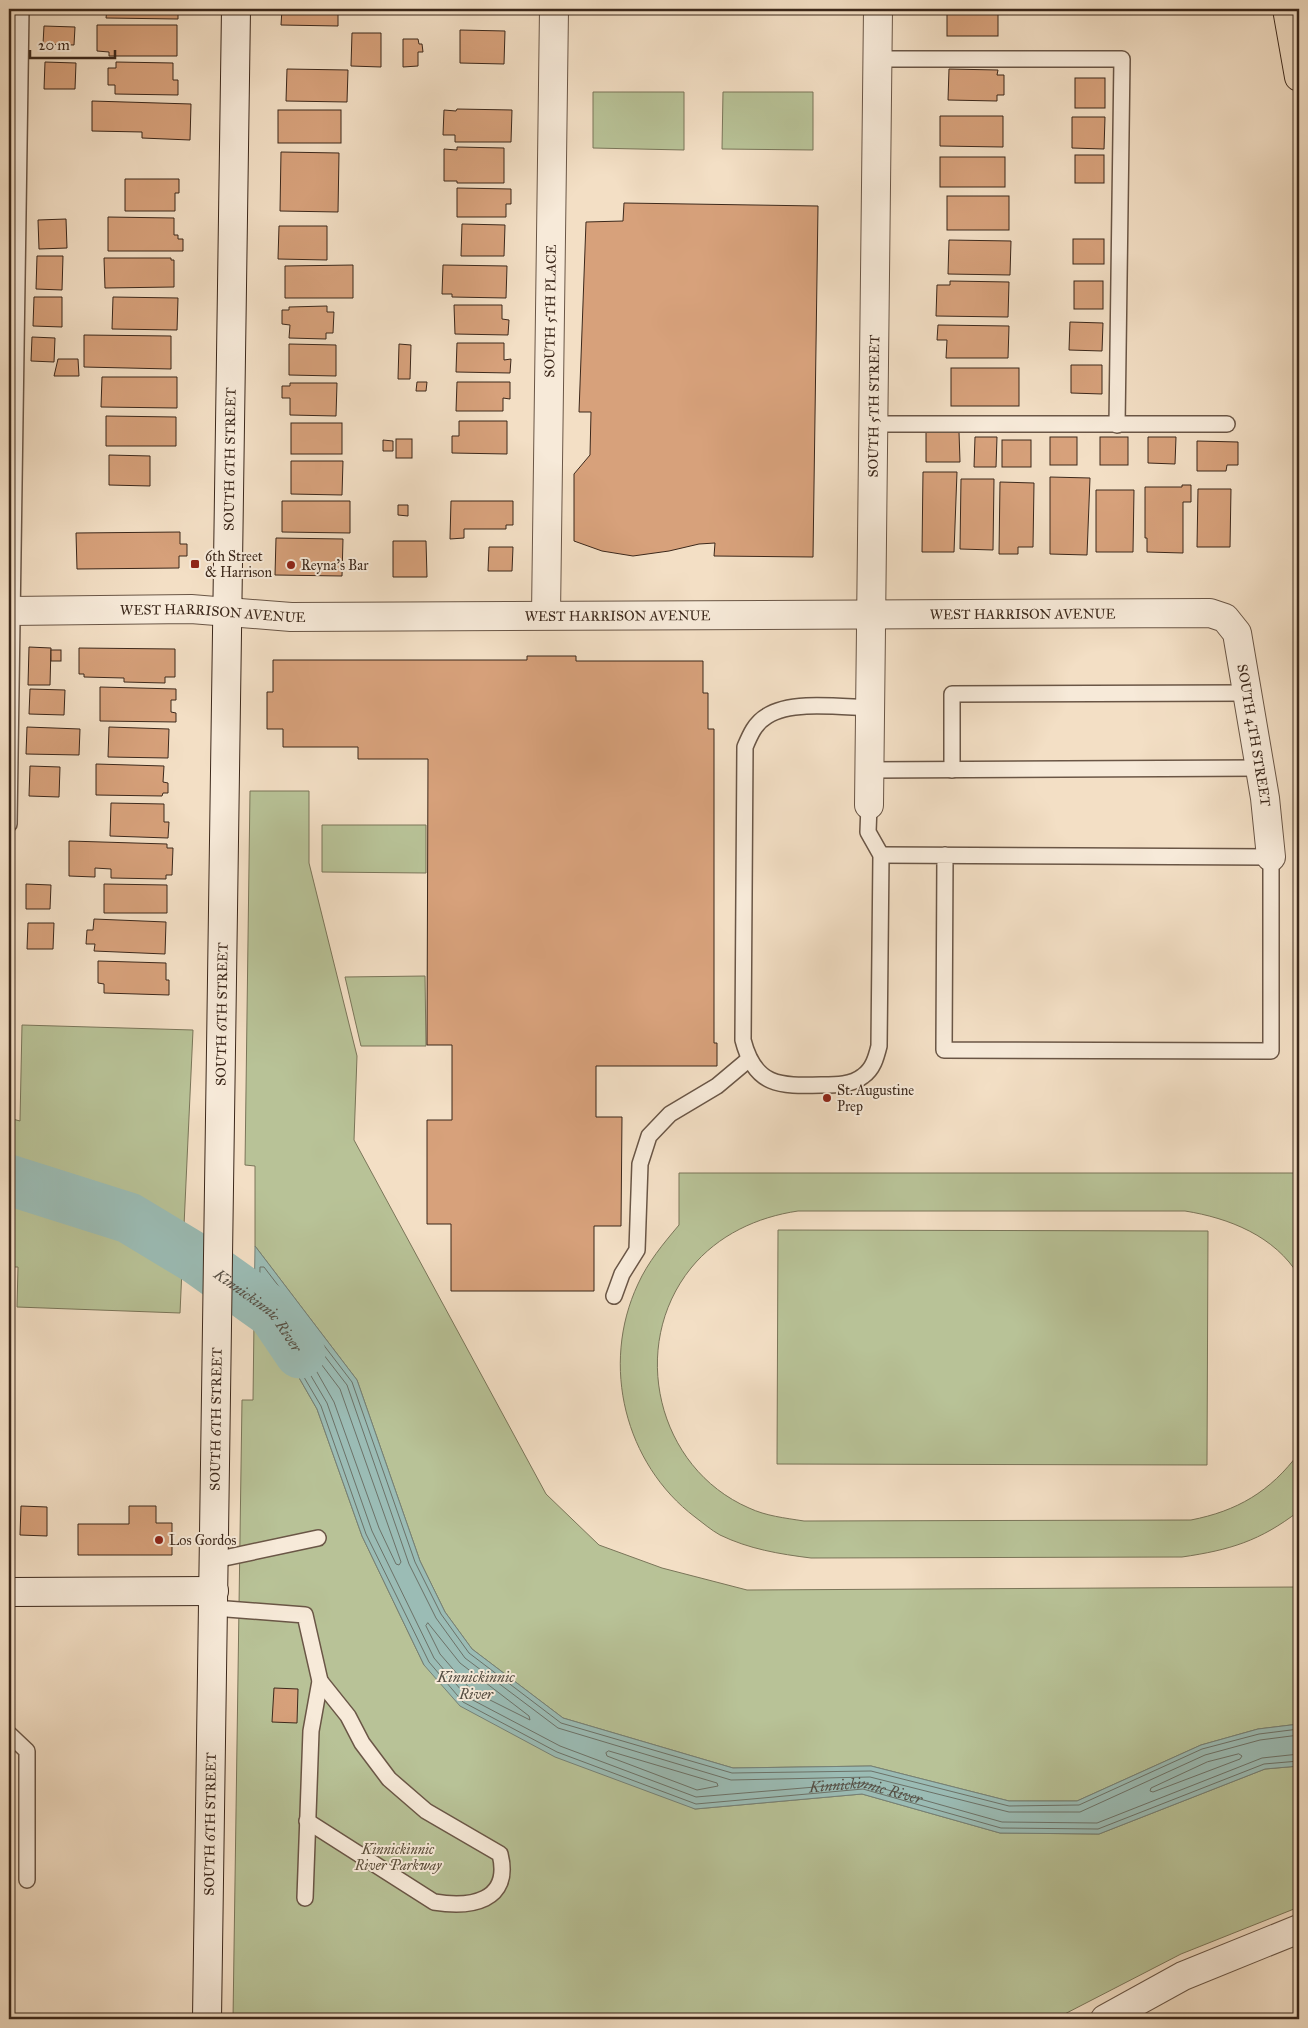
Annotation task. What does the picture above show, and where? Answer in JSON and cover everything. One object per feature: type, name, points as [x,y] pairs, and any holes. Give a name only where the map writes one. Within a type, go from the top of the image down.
[{"type":"highway","points":[[1287,9],[1299,77]]},
{"type":"street","name":"SOUTH 6TH STREET","points":[[207,2019],[236,9]]},
{"type":"street","name":"SOUTH 5TH PLACE","points":[[546,615],[554,9]]},
{"type":"street","name":"SOUTH 5TH STREET","points":[[869,805],[878,9]]},
{"type":"street","name":"WEST HARRISON AVENUE","points":[[10,611],[191,609],[291,617],[1210,613],[1225,618]]},
{"type":"street","name":"SOUTH 4TH STREET","points":[[1225,618],[1237,633],[1260,768],[1271,857]]},
{"type":"street","points":[[9,1592],[214,1599]]},
{"type":"street","points":[[1105,2019],[1183,1976],[1299,1929]]},
{"type":"lane","points":[[9,824],[10,611],[22,9]]},
{"type":"lane","points":[[878,59],[1122,59],[1116,425]]},
{"type":"lane","points":[[872,424],[1227,424]]},
{"type":"lane","points":[[952,770],[952,694],[1247,693]]},
{"type":"lane","points":[[869,805],[868,832],[881,855],[879,1046],[874,1064],[862,1077],[842,1085],[780,1085],[763,1076],[748,1060],[743,1040],[745,747],[754,729],[766,716],[783,708],[870,708]]},
{"type":"lane","points":[[869,770],[1260,768]]},
{"type":"lane","points":[[881,855],[945,855],[1271,857],[1271,1051],[944,1050],[945,855]]},
{"type":"lane","points":[[614,1296],[622,1274],[637,1250],[640,1164],[650,1136],[670,1114],[717,1086],[748,1060]]},
{"type":"lane","points":[[215,1560],[318,1538]]},
{"type":"lane","points":[[214,1599],[304,1615],[320,1681],[312,1732],[305,1898]]},
{"type":"lane","points":[[307,1821],[434,1902],[452,1905],[474,1903],[490,1897],[500,1884],[503,1868],[500,1854],[426,1811],[389,1779],[362,1743],[348,1716],[320,1681]]},
{"type":"lane","points":[[9,1734],[27,1751],[27,1880]]},
{"type":"green space","points":[[593,92],[684,92],[684,150],[593,148]]},
{"type":"green space","points":[[723,92],[813,92],[813,150],[722,149]]},
{"type":"green space","points":[[250,791],[309,791],[309,863],[357,1056],[354,1140],[546,1494],[599,1545],[662,1568],[747,1590],[1299,1587],[1299,1724],[1258,1729],[1201,1745],[1077,1801],[1009,1801],[871,1766],[733,1768],[563,1718],[472,1649],[445,1612],[420,1561],[357,1380],[255,1246],[255,1166],[245,1165]]},
{"type":"green space","points":[[322,825],[426,825],[426,873],[322,872]]},
{"type":"green space","points":[[425,976],[426,1046],[361,1046],[345,977]]},
{"type":"green space","points":[[22,1025],[193,1030],[180,1313],[17,1307],[18,1267],[9,1267],[9,1118],[20,1121]]},
{"type":"green space","points":[[679,1173],[1299,1173],[1299,1276],[1277,1250],[1250,1231],[1218,1218],[1185,1211],[798,1211],[768,1218],[739,1229],[726,1237],[713,1246],[691,1268],[672,1299],[661,1333],[657,1368],[662,1402],[674,1435],[692,1465],[718,1489],[749,1508],[769,1515],[804,1521],[1191,1520],[1223,1511],[1251,1498],[1276,1479],[1299,1453],[1299,1511],[1271,1530],[1244,1543],[1182,1557],[811,1558],[764,1550],[720,1535],[695,1517],[671,1495],[651,1470],[636,1441],[626,1411],[621,1379],[621,1347],[627,1315],[638,1284],[651,1261],[679,1225]]},
{"type":"green space","points":[[778,1230],[1208,1231],[1207,1465],[777,1464]]},
{"type":"green space","name":"Kinnickinnic River Parkway","points":[[254,1321],[282,1348],[317,1409],[362,1536],[424,1665],[695,1809],[862,1794],[1000,1833],[1099,1834],[1265,1769],[1299,1766],[1299,1907],[1181,1954],[1055,2019],[233,2019],[242,1400],[253,1400]]},
{"type":"water","name":"Kinnickinnic River","points":[[255,1246],[357,1380],[420,1561],[445,1612],[472,1649],[563,1718],[733,1768],[871,1766],[1009,1801],[1077,1801],[1201,1745],[1258,1729],[1299,1724],[1299,1766],[1265,1769],[1099,1834],[1000,1833],[862,1794],[695,1809],[555,1757],[460,1706],[424,1665],[362,1536],[317,1409],[282,1348],[254,1321]]},
{"type":"building","points":[[107,9],[178,9],[178,19],[106,18]]},
{"type":"building","points":[[282,9],[338,9],[338,26],[281,25]]},
{"type":"building","points":[[947,9],[998,9],[998,36],[947,36]]},
{"type":"building","points":[[97,25],[177,25],[177,56],[109,56],[109,52],[97,51]]},
{"type":"building","points":[[44,26],[75,27],[74,45],[43,44]]},
{"type":"building","points":[[460,30],[505,31],[504,64],[460,63]]},
{"type":"building","points":[[352,33],[381,33],[381,67],[351,66]]},
{"type":"building","points":[[403,39],[418,39],[419,44],[422,44],[423,52],[418,52],[418,66],[403,67]]},
{"type":"building","points":[[45,62],[76,63],[75,89],[44,89]]},
{"type":"building","points":[[116,62],[173,63],[173,80],[178,80],[178,95],[115,94],[115,85],[108,85],[108,68],[116,68]]},
{"type":"building","points":[[287,69],[348,70],[347,102],[286,101]]},
{"type":"building","points":[[949,69],[998,70],[997,75],[1004,75],[1004,95],[997,95],[997,101],[948,100]]},
{"type":"building","points":[[1075,78],[1105,78],[1105,108],[1075,108]]},
{"type":"building","points":[[92,101],[191,104],[190,140],[142,138],[142,132],[92,131]]},
{"type":"building","points":[[457,109],[512,110],[511,142],[455,142],[455,135],[443,135],[444,110],[456,111]]},
{"type":"building","points":[[278,110],[341,110],[341,143],[278,143]]},
{"type":"building","points":[[940,116],[1003,116],[1003,147],[940,146]]},
{"type":"building","points":[[1072,117],[1105,117],[1104,149],[1072,148]]},
{"type":"building","points":[[457,147],[504,148],[504,183],[457,183],[457,181],[444,181],[444,149],[457,150]]},
{"type":"building","points":[[281,152],[339,153],[338,212],[280,211]]},
{"type":"building","points":[[1075,155],[1104,155],[1104,183],[1075,183]]},
{"type":"building","points":[[940,157],[1005,157],[1005,187],[940,187]]},
{"type":"building","points":[[125,179],[179,179],[179,193],[175,193],[175,211],[125,211]]},
{"type":"building","points":[[457,188],[511,189],[511,204],[506,204],[506,217],[457,217]]},
{"type":"building","points":[[947,196],[1009,196],[1009,230],[947,230]]},
{"type":"building","points":[[624,203],[818,206],[813,557],[714,556],[715,543],[699,544],[669,551],[633,556],[602,551],[574,541],[574,474],[590,455],[591,412],[579,412],[586,222],[623,221]]},
{"type":"building","points":[[108,217],[174,218],[174,235],[178,235],[178,239],[183,239],[183,251],[108,251]]},
{"type":"building","points":[[66,219],[67,248],[39,249],[38,220]]},
{"type":"building","points":[[462,224],[505,225],[504,256],[461,256]]},
{"type":"building","points":[[279,226],[327,226],[327,260],[278,259]]},
{"type":"building","points":[[1073,239],[1104,239],[1104,264],[1073,264]]},
{"type":"building","points":[[949,240],[1011,241],[1010,275],[948,274]]},
{"type":"building","points":[[37,256],[63,256],[62,290],[36,289]]},
{"type":"building","points":[[104,258],[171,258],[171,260],[174,260],[174,287],[105,288]]},
{"type":"building","points":[[353,265],[353,298],[285,298],[285,266]]},
{"type":"building","points":[[443,265],[507,266],[506,298],[452,297],[452,294],[442,294]]},
{"type":"building","points":[[950,281],[1009,282],[1008,317],[936,316],[937,285],[950,285]]},
{"type":"building","points":[[1074,281],[1103,281],[1103,309],[1074,309]]},
{"type":"building","points":[[34,297],[62,297],[62,327],[33,326]]},
{"type":"building","points":[[113,297],[178,298],[177,330],[112,329]]},
{"type":"building","points":[[454,305],[502,305],[502,319],[509,320],[508,335],[455,334]]},
{"type":"building","points":[[327,306],[327,312],[334,312],[333,333],[326,333],[326,339],[289,338],[290,325],[282,324],[282,310],[289,310],[289,307]]},
{"type":"building","points":[[1070,322],[1103,323],[1102,351],[1069,350]]},
{"type":"building","points":[[938,325],[1009,326],[1008,358],[946,358],[947,340],[937,340]]},
{"type":"building","points":[[84,335],[171,336],[171,369],[84,367]]},
{"type":"building","points":[[32,337],[55,338],[54,362],[31,361]]},
{"type":"building","points":[[457,343],[504,343],[504,360],[511,359],[510,373],[456,372]]},
{"type":"building","points":[[289,344],[336,345],[336,376],[289,375]]},
{"type":"building","points":[[399,344],[411,345],[410,379],[398,379]]},
{"type":"building","points":[[58,359],[78,359],[79,376],[54,376]]},
{"type":"building","points":[[1071,365],[1102,365],[1102,394],[1071,393]]},
{"type":"building","points":[[951,368],[1019,368],[1019,406],[951,406]]},
{"type":"building","points":[[102,377],[177,377],[177,408],[101,407]]},
{"type":"building","points":[[417,382],[427,382],[426,391],[416,391]]},
{"type":"building","points":[[457,382],[510,382],[510,399],[503,398],[503,411],[456,411]]},
{"type":"building","points":[[290,383],[337,383],[336,416],[290,415],[290,398],[282,398],[282,386],[290,386]]},
{"type":"building","points":[[106,416],[176,417],[176,446],[106,446]]},
{"type":"building","points":[[459,421],[507,421],[507,454],[452,453],[452,436],[459,436]]},
{"type":"building","points":[[291,423],[342,423],[342,454],[291,454]]},
{"type":"building","points":[[926,432],[959,432],[960,462],[926,462]]},
{"type":"building","points":[[975,437],[997,437],[996,467],[974,467]]},
{"type":"building","points":[[1050,437],[1077,437],[1077,465],[1050,465]]},
{"type":"building","points":[[1100,437],[1128,437],[1128,465],[1100,465]]},
{"type":"building","points":[[1148,437],[1176,437],[1175,464],[1148,463]]},
{"type":"building","points":[[396,439],[412,439],[412,458],[396,458]]},
{"type":"building","points":[[383,440],[393,441],[393,451],[383,451]]},
{"type":"building","points":[[1002,440],[1031,440],[1031,467],[1002,467]]},
{"type":"building","points":[[1197,441],[1238,442],[1238,465],[1227,465],[1226,471],[1197,471]]},
{"type":"building","points":[[109,455],[150,456],[150,486],[109,485]]},
{"type":"building","points":[[291,461],[343,461],[342,495],[291,494]]},
{"type":"building","points":[[923,472],[957,472],[954,552],[922,552]]},
{"type":"building","points":[[1050,477],[1090,478],[1087,555],[1050,554]]},
{"type":"building","points":[[961,479],[994,479],[993,550],[960,549]]},
{"type":"building","points":[[1000,482],[1034,483],[1033,547],[1018,547],[1018,554],[999,554]]},
{"type":"building","points":[[1182,485],[1191,485],[1191,502],[1183,502],[1183,553],[1147,552],[1147,538],[1145,538],[1145,487],[1182,487]]},
{"type":"building","points":[[1198,489],[1231,489],[1230,547],[1197,547]]},
{"type":"building","points":[[1096,490],[1134,490],[1133,552],[1096,552]]},
{"type":"building","points":[[282,501],[350,501],[350,533],[282,532]]},
{"type":"building","points":[[451,501],[513,501],[513,525],[506,525],[506,529],[464,529],[464,538],[450,539]]},
{"type":"building","points":[[398,505],[408,505],[408,516],[398,515]]},
{"type":"building","points":[[180,532],[180,544],[187,544],[187,556],[179,556],[179,568],[77,569],[76,533]]},
{"type":"building","points":[[276,538],[343,539],[342,576],[275,575]]},
{"type":"building","points":[[393,541],[426,541],[427,577],[393,577]]},
{"type":"building","points":[[489,547],[513,547],[512,571],[488,571]]},
{"type":"building","points":[[29,647],[51,648],[50,685],[28,685]]},
{"type":"building","points":[[79,648],[175,649],[175,677],[165,677],[165,683],[124,682],[124,678],[84,677],[84,674],[79,674]]},
{"type":"building","points":[[51,650],[61,650],[61,661],[51,661]]},
{"type":"building","points":[[527,656],[576,656],[576,661],[703,661],[703,693],[708,693],[708,729],[714,729],[714,1043],[717,1043],[717,1066],[596,1066],[596,1117],[622,1117],[621,1226],[594,1226],[594,1291],[451,1291],[451,1224],[427,1224],[427,1120],[452,1120],[452,1045],[427,1045],[428,759],[358,759],[358,747],[283,747],[283,729],[267,729],[267,692],[273,692],[273,660],[527,660]]},
{"type":"building","points":[[100,687],[176,689],[176,700],[171,700],[171,712],[176,713],[176,722],[100,721]]},
{"type":"building","points":[[30,689],[65,690],[64,715],[29,714]]},
{"type":"building","points":[[27,727],[80,729],[79,755],[26,754]]},
{"type":"building","points":[[109,727],[169,729],[168,758],[108,757]]},
{"type":"building","points":[[96,764],[164,766],[163,782],[168,783],[168,793],[163,793],[162,796],[96,795]]},
{"type":"building","points":[[30,766],[60,767],[59,797],[29,796]]},
{"type":"building","points":[[111,803],[164,804],[164,822],[169,822],[168,838],[110,836]]},
{"type":"building","points":[[69,841],[167,844],[167,848],[173,848],[172,875],[166,875],[166,879],[111,878],[111,869],[95,868],[95,877],[69,876]]},
{"type":"building","points":[[26,884],[51,885],[50,909],[26,909]]},
{"type":"building","points":[[104,884],[167,885],[167,913],[104,913]]},
{"type":"building","points":[[94,919],[166,922],[165,954],[94,951],[95,944],[86,944],[87,930],[93,930]]},
{"type":"building","points":[[28,923],[54,923],[53,949],[27,949]]},
{"type":"building","points":[[98,961],[166,963],[166,980],[169,980],[169,995],[104,993],[104,984],[98,983]]},
{"type":"building","points":[[21,1506],[47,1507],[47,1536],[20,1535]]},
{"type":"building","points":[[129,1506],[156,1506],[156,1523],[172,1523],[172,1555],[78,1555],[78,1524],[129,1524]]},
{"type":"building","points":[[274,1688],[298,1689],[297,1723],[272,1722]]},
{"type":"waterway","name":"Kinnickinnic River","points":[[9,1180],[129,1218],[197,1259],[273,1313],[300,1353]]},
{"type":"place","name":"6th Street & Harrison","points":[[195,564]]},
{"type":"place","name":"Reyna's Bar","points":[[291,565]]},
{"type":"place","name":"St. Augustine Prep","points":[[827,1098]]},
{"type":"place","name":"Los Gordos","points":[[159,1540]]}]
